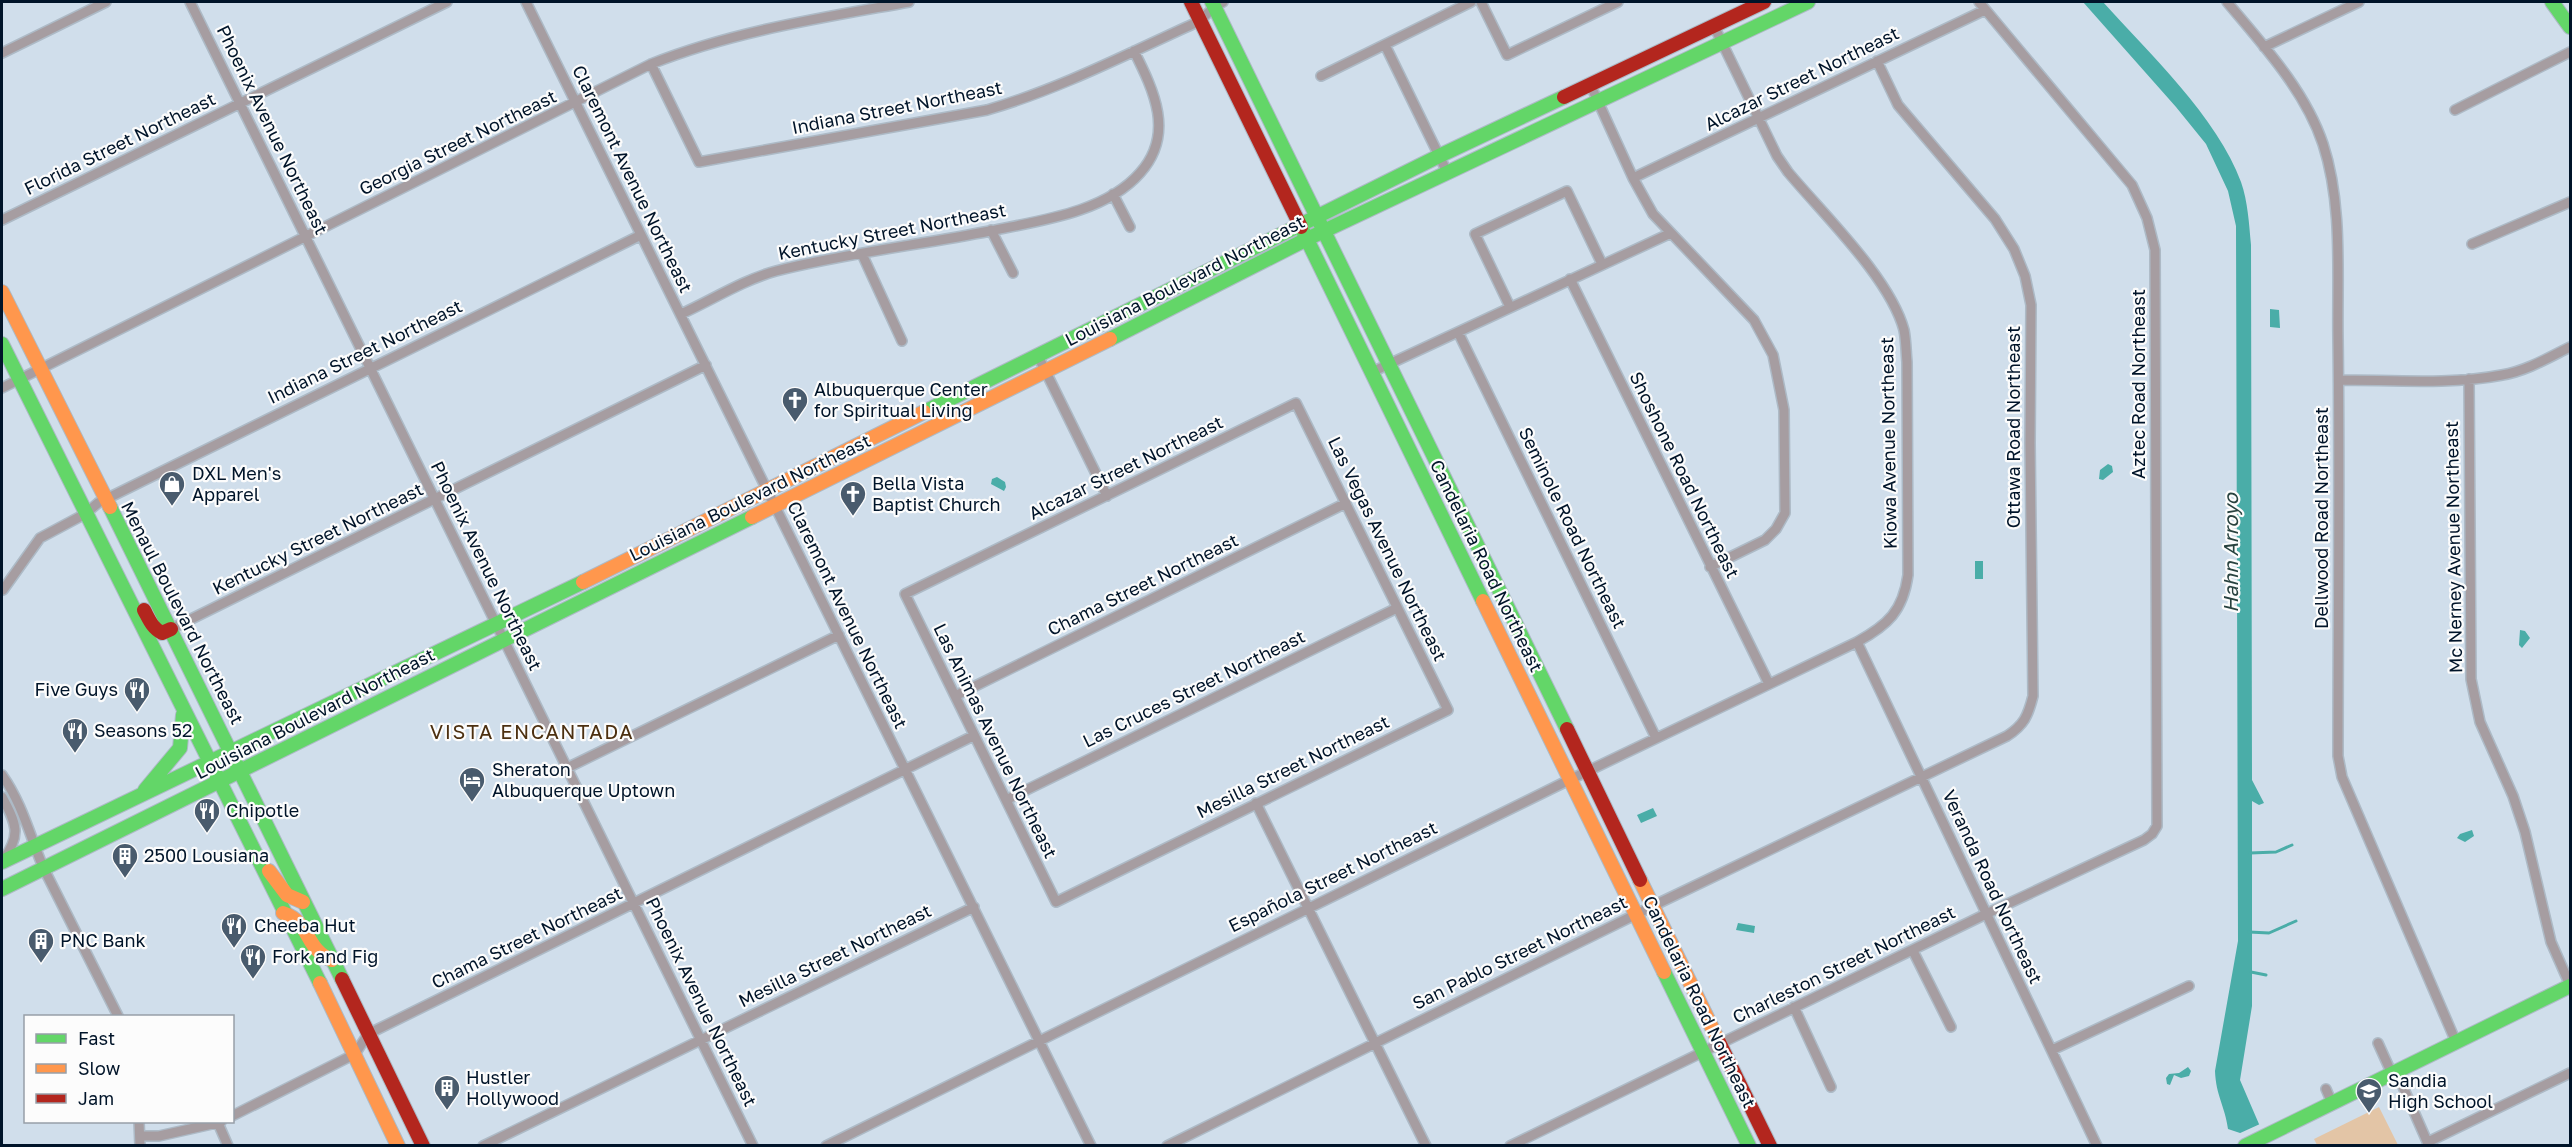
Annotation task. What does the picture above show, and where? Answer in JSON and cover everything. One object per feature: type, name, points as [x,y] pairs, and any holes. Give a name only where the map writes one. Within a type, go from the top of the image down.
[{"type":"main road","name":"Candelaria Road Northeast","points":[[1191,2],[1749,1146]]},
{"type":"main road","name":"Louisiana Boulevard Northeast","points":[[2,861],[496,625],[1439,156],[1761,2]]},
{"type":"main road","name":"Louisiana Boulevard Northeast","points":[[2,889],[1046,372],[1306,239],[1808,2]]},
{"type":"main road","points":[[2553,2],[2571,27]]},
{"type":"main road","name":"Candelaria Road Northeast","points":[[1216,3],[1316,217],[1770,1146]]},
{"type":"main road","name":"Menaul Boulevard Northeast","points":[[2,292],[171,629],[423,1146]]},
{"type":"main road","points":[[2,345],[355,1054],[398,1146]]},
{"type":"main road","points":[[122,587],[138,600],[151,625],[157,631],[162,633],[171,629]]},
{"type":"main road","points":[[139,795],[162,772],[180,748],[183,711]]},
{"type":"main road","points":[[254,854],[276,879],[285,895],[296,902],[303,902]]},
{"type":"main road","points":[[283,913],[296,916],[302,921],[316,951],[332,960]]},
{"type":"main road","points":[[318,981],[336,1001],[351,1028],[368,1034]]},
{"type":"main road","points":[[2245,1146],[2571,986]]},
{"type":"main road","points":[[355,1054],[373,1063],[386,1087],[401,1101]]},
{"type":"street","points":[[2,53],[106,2]]},
{"type":"street","name":"Phoenix Avenue Northeast","points":[[190,2],[753,1146]]},
{"type":"street","name":"Florida Street Northeast","points":[[2,220],[447,2]]},
{"type":"street","name":"Claremont Avenue Northeast","points":[[526,2],[1091,1146]]},
{"type":"street","name":"Georgia Street Northeast","points":[[2,388],[651,64],[690,48],[742,33],[909,2]]},
{"type":"street","points":[[1321,76],[1471,2]]},
{"type":"street","points":[[1481,2],[1507,55],[1618,2]]},
{"type":"street","points":[[1761,2],[1766,22]]},
{"type":"street","name":"Dellwood Road Northeast","points":[[2227,2],[2264,47],[2304,104],[2323,142],[2335,189],[2339,380],[2338,756],[2342,777],[2456,1042]]},
{"type":"street","points":[[2264,47],[2360,2]]},
{"type":"street","name":"Indiana Street Northeast","points":[[651,64],[699,162],[987,110],[1053,89],[1200,21],[1216,3]]},
{"type":"street","name":"Alcazar Street Northeast","points":[[1633,178],[1877,61],[1982,6]]},
{"type":"street","name":"Aztec Road Northeast","points":[[1982,6],[2132,185],[2147,218],[2154,250],[2157,826]]},
{"type":"street","name":"Kiowa Avenue Northeast","points":[[1714,26],[1758,118],[1788,172],[1878,278],[1894,304],[1904,331],[1907,398],[1908,575],[1906,594],[1896,612],[1878,630],[1857,642]]},
{"type":"street","points":[[1385,45],[1447,172]]},
{"type":"street","name":"Kentucky Street Northeast","points":[[681,314],[774,272],[1058,217],[1113,194],[1128,185],[1141,172],[1150,158],[1158,129],[1155,97],[1134,51]]},
{"type":"street","points":[[2456,110],[2571,52]]},
{"type":"street","name":"Ottawa Road Northeast","points":[[1877,61],[1898,105],[1995,219],[2014,249],[2025,276],[2031,305],[2033,696],[2028,717],[2020,728],[1922,778]]},
{"type":"street","points":[[1590,84],[1633,178],[1653,214],[1754,320],[1766,338],[1779,377],[1784,410],[1785,513],[1776,530],[1765,540],[1710,567]]},
{"type":"street","points":[[1510,307],[1475,234],[1567,191],[1602,264]]},
{"type":"street","points":[[1113,194],[1130,227]]},
{"type":"street","points":[[2472,244],[2571,202]]},
{"type":"street","points":[[991,230],[1013,273]]},
{"type":"street","points":[[1372,372],[1671,233]]},
{"type":"street","name":"Indiana Street Northeast","points":[[2,589],[40,538],[85,514],[105,500],[641,235]]},
{"type":"street","points":[[862,254],[902,341]]},
{"type":"street","name":"Shoshone Road Northeast","points":[[1570,279],[1769,684]]},
{"type":"street","name":"Seminole Road Northeast","points":[[1458,332],[1656,738]]},
{"type":"street","points":[[2339,380],[2469,379],[2502,375],[2523,369],[2571,347]]},
{"type":"street","points":[[1038,356],[1107,496]]},
{"type":"street","name":"Kentucky Street Northeast","points":[[171,629],[705,365]]},
{"type":"street","name":"Mc Nerney Avenue Northeast","points":[[2469,379],[2469,658],[2473,690],[2480,722],[2513,796],[2525,832],[2551,942],[2571,986]]},
{"type":"street","name":"Alcazar Street Northeast","points":[[905,594],[1296,403]]},
{"type":"street","name":"Las Vegas Avenue Northeast","points":[[1296,403],[1448,710]]},
{"type":"street","name":"Chama Street Northeast","points":[[955,696],[1346,504]]},
{"type":"street","name":"Las Animas Avenue Northeast","points":[[905,594],[1056,902]]},
{"type":"street","name":"Las Cruces Street Northeast","points":[[1006,800],[1397,608]]},
{"type":"street","points":[[567,768],[839,635]]},
{"type":"street","name":"Veranda Road Northeast","points":[[1857,642],[2097,1146]]},
{"type":"street","name":"Española Street Northeast","points":[[826,1146],[1570,779],[1857,642]]},
{"type":"street","name":"Mesilla Street Northeast","points":[[1056,902],[1448,710]]},
{"type":"street","name":"Chama Street Northeast","points":[[368,1034],[974,736]]},
{"type":"street","points":[[2,775],[32,834],[43,867],[117,1015]]},
{"type":"street","name":"San Pablo Street Northeast","points":[[1167,1146],[1653,906],[1922,778]]},
{"type":"street","points":[[2,797],[13,821],[16,836],[14,845],[2,861]]},
{"type":"street","points":[[1256,803],[1426,1146]]},
{"type":"street","name":"Charleston Street Northeast","points":[[1510,1146],[1702,1051],[2144,840],[2157,826]]},
{"type":"street","name":"Mesilla Street Northeast","points":[[483,1146],[974,907]]},
{"type":"street","points":[[1913,951],[1951,1027]]},
{"type":"street","points":[[2052,1050],[2189,986]]},
{"type":"street","points":[[1794,1007],[1831,1087]]},
{"type":"street","points":[[234,1115],[355,1054],[368,1034]]},
{"type":"street","points":[[2378,1043],[2429,1144],[2571,1073]]},
{"type":"street","points":[[2326,1089],[2332,1103]]},
{"type":"street","points":[[139,1123],[141,1141],[216,1123]]},
{"type":"street","points":[[220,1123],[228,1146]]},
{"type":"shaded area","points":[[2083,2],[2103,2],[2199,110],[2230,158],[2241,182],[2247,205],[2251,245],[2252,780],[2264,803],[2259,805],[2252,801],[2252,1006],[2240,1080],[2268,1145],[2246,1145],[2240,1133],[2228,1129],[2215,1071],[2238,941],[2236,226],[2228,191],[2206,144]]},
{"type":"shaded area","points":[[2270,309],[2279,310],[2280,328],[2270,327]]},
{"type":"shaded area","points":[[2108,464],[2112,466],[2113,472],[2103,480],[2099,479],[2100,470]]},
{"type":"shaded area","points":[[997,477],[1005,482],[1004,491],[991,484],[992,479]]},
{"type":"shaded area","points":[[1975,561],[1983,561],[1983,579],[1975,579]]},
{"type":"shaded area","points":[[2520,630],[2525,631],[2530,638],[2522,648],[2519,645]]},
{"type":"shaded area","points":[[1653,808],[1657,816],[1641,823],[1637,815]]},
{"type":"shaded area","points":[[2472,830],[2474,836],[2465,842],[2457,838],[2460,834]]},
{"type":"shaded area","points":[[1738,923],[1755,926],[1754,933],[1736,930]]},
{"type":"shaded area","points":[[2188,1067],[2191,1071],[2189,1076],[2181,1078],[2174,1075],[2170,1085],[2167,1084],[2166,1078],[2169,1074],[2179,1073]]},
{"type":"shaded area","points":[[2379,1107],[2398,1145],[2317,1145],[2314,1139]]},
{"type":"pier","points":[[2260,1124],[2271,1145],[2244,1145],[2238,1134]]},
{"type":"waterway","points":[[2250,853],[2276,852],[2292,845]]},
{"type":"waterway","points":[[2249,932],[2269,933],[2296,921]]},
{"type":"waterway","points":[[2251,972],[2266,975]]},
{"type":"traffic: fast","points":[[1212,2],[1567,729]]},
{"type":"traffic: fast","points":[[1110,339],[1307,239],[1808,2]]},
{"type":"traffic: fast","points":[[2552,2],[2570,27]]},
{"type":"traffic: fast","points":[[924,412],[1439,156],[1564,97]]},
{"type":"traffic: fast","points":[[1301,227],[1483,601]]},
{"type":"traffic: fast","points":[[2,344],[320,983]]},
{"type":"traffic: fast","points":[[110,507],[342,979]]},
{"type":"traffic: fast","points":[[2,889],[752,517]]},
{"type":"traffic: fast","points":[[2,862],[583,582]]},
{"type":"traffic: fast","points":[[145,790],[180,748],[183,715]]},
{"type":"traffic: fast","points":[[1664,972],[1749,1146]]},
{"type":"traffic: fast","points":[[2245,1146],[2570,986]]},
{"type":"traffic: slow","points":[[2,292],[110,507]]},
{"type":"traffic: slow","points":[[752,517],[1110,339]]},
{"type":"traffic: slow","points":[[583,582],[924,412]]},
{"type":"traffic: slow","points":[[1483,601],[1664,972]]},
{"type":"traffic: slow","points":[[269,871],[287,895],[303,902]]},
{"type":"traffic: slow","points":[[1640,880],[1719,1042]]},
{"type":"traffic: slow","points":[[283,913],[299,923],[317,949],[332,960]]},
{"type":"traffic: slow","points":[[320,983],[398,1146]]},
{"type":"traffic: jam","points":[[1191,2],[1301,227]]},
{"type":"traffic: jam","points":[[1564,97],[1764,2]]},
{"type":"traffic: jam","points":[[144,610],[156,629],[162,633],[171,629]]},
{"type":"traffic: jam","points":[[1567,729],[1640,880]]},
{"type":"traffic: jam","points":[[342,979],[423,1146]]},
{"type":"traffic: jam","points":[[1719,1042],[1770,1146]]},
{"type":"place","name":"Albuquerque Center for Spiritual Living","points":[[795,423]]},
{"type":"place","name":"DXL Men's Apparel","points":[[172,507]]},
{"type":"place","name":"Bella Vista Baptist Church","points":[[853,517]]},
{"type":"place","name":"Five Guys","points":[[137,713]]},
{"type":"place","name":"Seasons 52","points":[[75,754]]},
{"type":"place","name":"Sheraton Albuquerque Uptown","points":[[472,803]]},
{"type":"place","name":"Chipotle","points":[[207,834]]},
{"type":"place","name":"2500 Lousiana","points":[[125,879]]},
{"type":"place","name":"Cheeba Hut","points":[[234,949]]},
{"type":"place","name":"PNC Bank","points":[[41,964]]},
{"type":"place","name":"Fork and Fig","points":[[253,980]]},
{"type":"place","name":"Hustler Hollywood","points":[[447,1111]]},
{"type":"place","name":"Sandia High School","points":[[2369,1114]]},
{"type":"district","name":"VISTA ENCANTADA","points":[[532,732]]},
{"type":"water label","name":"Hahn Arroyo","points":[[2231,553]]}]
